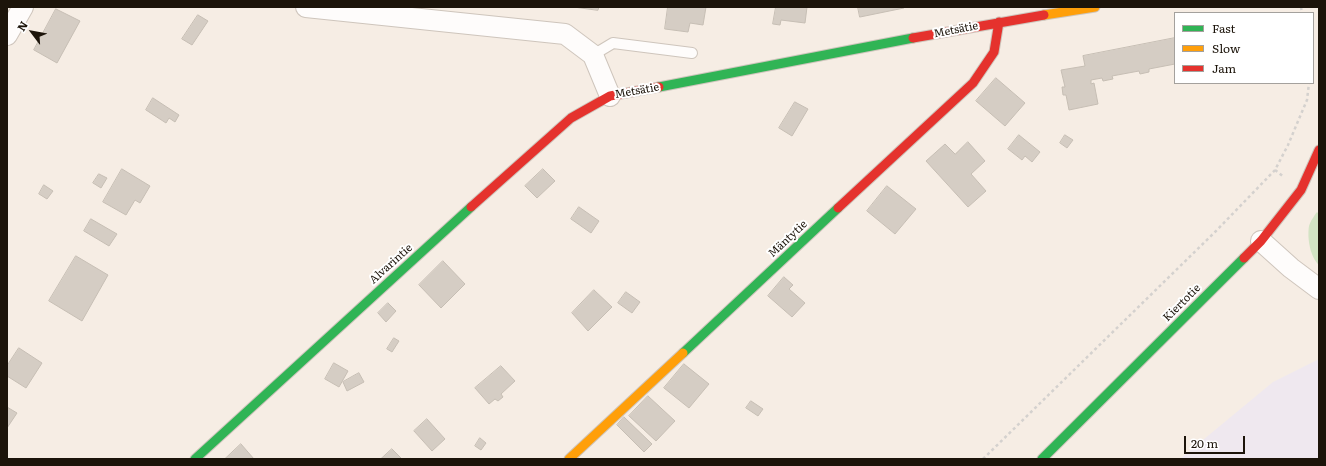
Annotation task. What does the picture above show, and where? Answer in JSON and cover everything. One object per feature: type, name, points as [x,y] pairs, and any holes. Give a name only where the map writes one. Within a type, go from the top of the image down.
[{"type":"street","points":[[7,35],[23,7]]},
{"type":"street","points":[[306,7],[565,34],[593,55]]},
{"type":"street","name":"Metsätie","points":[[593,55],[610,96],[999,22],[1095,7]]},
{"type":"street","name":"Mäntytie","points":[[569,459],[974,83],[994,52],[999,22]]},
{"type":"street","name":"Alvarintie","points":[[195,459],[530,153],[572,118],[610,96]]},
{"type":"street","name":"Kiertotie","points":[[1042,459],[1261,241],[1301,190],[1319,150]]},
{"type":"street","points":[[1261,241],[1291,268],[1319,289]]},
{"type":"lane","points":[[593,55],[613,43],[692,53]]},
{"type":"path","points":[[983,459],[1216,231],[1275,170],[1288,145],[1307,100],[1309,84]]},
{"type":"shaded area","points":[[1319,359],[1319,459],[1180,459],[1273,382]]},
{"type":"green space","points":[[1317,212],[1319,214],[1319,265],[1311,252],[1308,236],[1310,224]]},
{"type":"building","points":[[574,7],[599,7],[598,10]]},
{"type":"building","points":[[668,7],[706,7],[703,25],[690,23],[688,32],[665,29]]},
{"type":"building","points":[[776,7],[807,7],[805,23],[781,20],[780,25],[773,24]]},
{"type":"building","points":[[858,7],[904,7],[904,8],[860,17]]},
{"type":"building","points":[[56,9],[80,21],[57,63],[34,50]]},
{"type":"building","points":[[198,15],[208,21],[192,45],[182,39]]},
{"type":"building","points":[[1174,38],[1174,64],[1149,69],[1149,72],[1140,74],[1139,71],[1112,76],[1113,79],[1103,81],[1102,78],[1091,80],[1091,84],[1094,83],[1098,104],[1069,110],[1066,95],[1063,95],[1062,87],[1065,87],[1061,70],[1085,66],[1083,56]]},
{"type":"building","points":[[996,78],[1025,103],[1005,126],[976,101]]},
{"type":"building","points":[[153,98],[179,115],[175,122],[169,118],[166,123],[146,110]]},
{"type":"building","points":[[795,102],[808,109],[792,136],[779,128]]},
{"type":"building","points":[[1019,135],[1040,152],[1032,162],[1025,156],[1022,160],[1008,149]]},
{"type":"building","points":[[1065,135],[1073,140],[1067,148],[1060,143]]},
{"type":"building","points":[[968,142],[985,161],[971,174],[986,191],[968,207],[926,161],[945,144],[955,154]]},
{"type":"building","points":[[122,169],[150,186],[140,203],[135,200],[126,215],[103,202]]},
{"type":"building","points":[[543,169],[555,181],[537,198],[525,186]]},
{"type":"building","points":[[99,174],[107,178],[101,188],[93,183]]},
{"type":"building","points":[[44,185],[53,191],[47,199],[39,194]]},
{"type":"building","points":[[887,186],[916,209],[895,234],[867,211]]},
{"type":"building","points":[[579,207],[599,221],[591,233],[571,219]]},
{"type":"building","points":[[91,219],[117,234],[109,246],[84,231]]},
{"type":"building","points":[[76,256],[108,275],[82,321],[49,301]]},
{"type":"building","points":[[443,261],[465,284],[441,308],[419,285]]},
{"type":"building","points":[[784,277],[793,285],[789,289],[805,303],[792,317],[768,296]]},
{"type":"building","points":[[594,290],[612,307],[588,331],[572,313]]},
{"type":"building","points":[[626,292],[640,302],[632,313],[618,303]]},
{"type":"building","points":[[388,303],[396,311],[386,322],[378,313]]},
{"type":"building","points":[[394,338],[399,341],[392,352],[387,349]]},
{"type":"building","points":[[19,348],[42,363],[26,388],[7,376],[7,366]]},
{"type":"building","points":[[334,363],[348,371],[339,387],[325,379]]},
{"type":"building","points":[[684,364],[709,384],[689,408],[664,388]]},
{"type":"building","points":[[501,366],[515,381],[501,394],[503,397],[498,401],[495,399],[489,404],[475,388]]},
{"type":"building","points":[[359,373],[364,382],[347,391],[343,382]]},
{"type":"building","points":[[648,396],[675,421],[656,441],[629,416]]},
{"type":"building","points":[[751,401],[763,409],[758,416],[746,408]]},
{"type":"building","points":[[7,407],[17,413],[7,428]]},
{"type":"building","points":[[624,417],[652,444],[644,452],[617,425]]},
{"type":"building","points":[[427,419],[445,439],[432,451],[414,431]]},
{"type":"building","points":[[480,438],[486,443],[481,450],[475,446]]},
{"type":"building","points":[[241,444],[254,459],[225,459]]},
{"type":"building","points":[[392,449],[402,459],[381,459]]},
{"type":"traffic: fast","points":[[659,87],[913,38]]},
{"type":"traffic: fast","points":[[195,459],[471,207]]},
{"type":"traffic: fast","points":[[683,353],[838,208]]},
{"type":"traffic: fast","points":[[1042,459],[1244,258]]},
{"type":"traffic: slow","points":[[1044,15],[1095,7]]},
{"type":"traffic: slow","points":[[569,459],[683,353]]},
{"type":"traffic: jam","points":[[913,38],[1044,15]]},
{"type":"traffic: jam","points":[[838,208],[973,83],[994,52],[999,22]]},
{"type":"traffic: jam","points":[[471,207],[571,118],[610,96],[659,87]]},
{"type":"traffic: jam","points":[[1244,258],[1261,241],[1301,190],[1319,150]]}]
